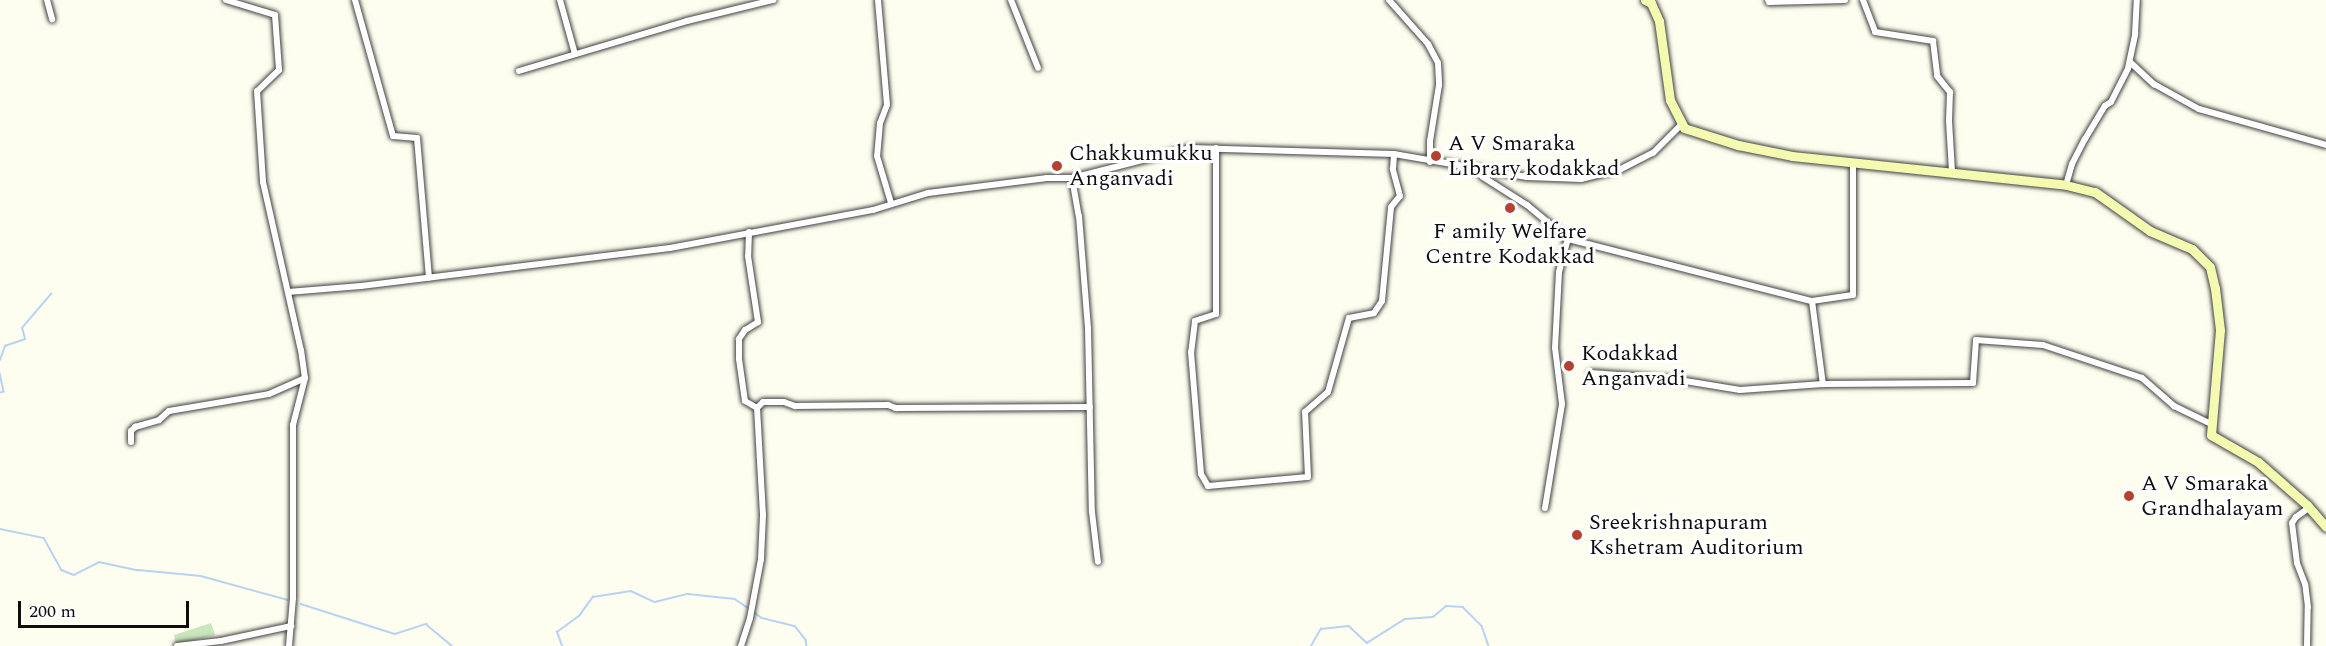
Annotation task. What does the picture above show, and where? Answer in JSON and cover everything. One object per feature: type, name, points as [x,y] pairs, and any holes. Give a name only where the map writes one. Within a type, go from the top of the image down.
[{"type":"main road","points":[[1645,0],[1651,3],[1659,21],[1670,100],[1681,125],[1738,145],[1853,164],[1953,172],[2066,185],[2095,192],[2150,231],[2178,245],[2192,249],[2210,267],[2220,330],[2211,435],[2258,462],[2309,508],[2326,527]]},
{"type":"street","points":[[47,0],[52,19]]},
{"type":"street","points":[[226,0],[275,15],[279,70],[257,91],[263,182],[305,378],[293,425],[289,646]]},
{"type":"street","points":[[355,0],[393,136],[417,138],[429,277]]},
{"type":"street","points":[[560,0],[575,54]]},
{"type":"street","points":[[519,71],[773,0]]},
{"type":"street","points":[[878,0],[887,105],[880,123],[877,156],[891,203]]},
{"type":"street","points":[[1011,0],[1038,68]]},
{"type":"street","points":[[1389,0],[1428,44],[1438,63],[1439,85],[1430,141],[1430,162]]},
{"type":"street","points":[[1768,0],[1769,2],[1845,0]]},
{"type":"street","points":[[1863,0],[1875,32],[1933,41],[1938,76],[1950,92],[1949,121],[1953,172]]},
{"type":"street","points":[[2066,185],[2072,164],[2085,139],[2105,106],[2111,102],[2130,62],[2137,0]]},
{"type":"street","points":[[2130,62],[2154,84],[2199,109],[2326,145]]},
{"type":"street","points":[[288,292],[670,248],[873,210],[891,203],[961,188],[1047,178],[1072,178],[1190,148],[1394,154],[1527,177],[1581,178],[1621,169],[1653,153],[1681,125]]},
{"type":"street","points":[[1216,148],[1214,219],[1216,314],[1195,321],[1191,352],[1202,474],[1208,486],[1308,477],[1305,412],[1328,392],[1349,318],[1374,313],[1382,301],[1391,207],[1400,196],[1393,169],[1394,154]]},
{"type":"street","points":[[1476,168],[1483,177],[1527,205],[1568,239],[1812,301],[1853,295],[1853,164]]},
{"type":"street","points":[[1072,178],[1079,216],[1088,327],[1092,512],[1098,562]]},
{"type":"street","points":[[748,232],[748,263],[758,322],[745,330],[739,339],[739,359],[746,401],[757,408]]},
{"type":"street","points":[[1545,508],[1562,404],[1555,348],[1559,272],[1568,239]]},
{"type":"street","points":[[1812,301],[1823,384]]},
{"type":"street","points":[[1591,373],[1673,379],[1740,390],[1823,384],[1973,383],[1976,340],[2043,345],[2142,378],[2174,406],[2211,424]]},
{"type":"street","points":[[131,442],[130,432],[159,420],[169,411],[269,394],[305,378]]},
{"type":"street","points":[[741,646],[751,614],[762,536],[757,408],[763,402],[774,401],[795,406],[1090,407]]},
{"type":"street","points":[[2307,646],[2308,607],[2292,524],[2296,517],[2309,508]]},
{"type":"street","points":[[177,646],[221,641],[291,626]]},
{"type":"green space","points":[[211,623],[215,635],[176,645],[174,635]]},
{"type":"waterway","points":[[0,360],[5,346],[25,339],[22,328],[51,294]]},
{"type":"waterway","points":[[0,373],[4,392],[0,393]]},
{"type":"waterway","points":[[0,529],[44,538],[62,570],[74,575],[99,562],[138,570],[201,576],[288,600]]},
{"type":"waterway","points":[[562,646],[557,632],[579,616],[593,597],[631,591],[655,602],[688,594],[735,599],[750,609]]},
{"type":"waterway","points":[[301,604],[395,634],[426,624],[452,646]]},
{"type":"waterway","points":[[1311,646],[1321,629],[1349,626],[1367,643],[1405,619],[1433,617],[1446,606],[1463,607],[1482,626],[1489,646]]},
{"type":"waterway","points":[[754,612],[762,618],[795,626],[806,640],[807,646]]},
{"type":"place","name":"A V Smaraka Library kodakkad","points":[[1436,156]]},
{"type":"place","name":"Chakkumukku Anganvadi","points":[[1057,166]]},
{"type":"place","name":"F amily Welfare Centre Kodakkad","points":[[1510,208]]},
{"type":"place","name":"Kodakkad Anganvadi","points":[[1569,366]]},
{"type":"place","name":"A V Smaraka Grandhalayam","points":[[2129,496]]},
{"type":"place","name":"Sreekrishnapuram Kshetram Auditorium","points":[[1577,535]]}]
